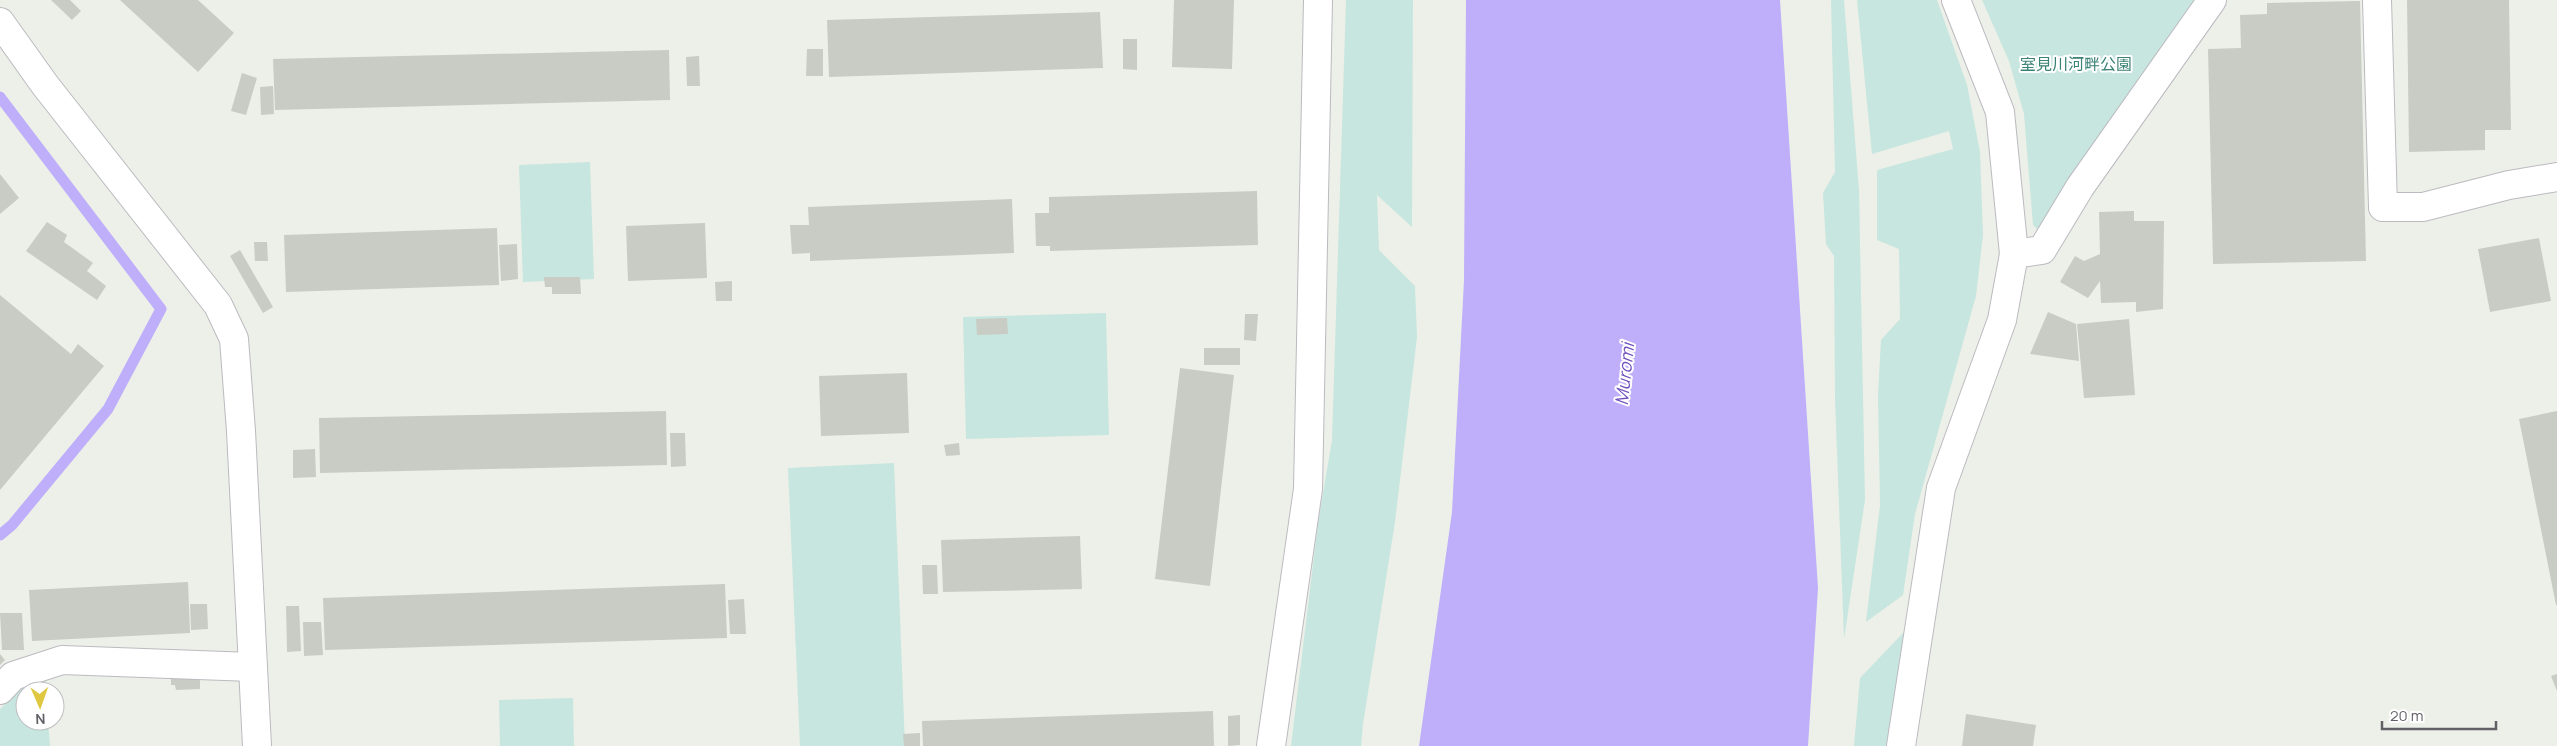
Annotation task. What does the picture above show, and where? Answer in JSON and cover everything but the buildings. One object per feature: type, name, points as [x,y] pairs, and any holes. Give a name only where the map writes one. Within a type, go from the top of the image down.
[{"type":"street","points":[[1270,746],[1308,489],[1318,0]]},
{"type":"street","points":[[1901,746],[1941,488],[2002,320],[2014,254],[2000,112],[1956,0]]},
{"type":"street","points":[[2014,254],[2042,250],[2080,187],[2212,0]]},
{"type":"street","points":[[2377,0],[2383,207],[2423,207],[2509,185],[2557,177]]},
{"type":"street","points":[[0,22],[45,85],[218,305],[234,339],[241,431],[257,746]]},
{"type":"street","points":[[0,690],[12,676],[62,660],[252,667]]},
{"type":"green space","points":[[1346,0],[1413,0],[1412,227],[1377,195],[1379,250],[1415,286],[1417,337],[1395,522],[1361,746],[1291,746],[1318,523],[1332,440]]},
{"type":"green space","points":[[1831,0],[1844,0],[1859,190],[1865,500],[1844,639],[1835,398],[1834,256],[1826,244],[1823,193],[1835,172]]},
{"type":"green space","points":[[1857,0],[1937,0],[1967,85],[1980,152],[1983,235],[1976,296],[1915,514],[1903,595],[1866,622],[1880,505],[1878,395],[1881,340],[1900,319],[1899,249],[1877,240],[1877,170],[1953,149],[1949,131],[1872,154]]},
{"type":"green space","name":"室見川河畔公園","points":[[1982,0],[2204,0],[2045,229],[2037,229],[2033,225],[2024,114],[2009,61]]},
{"type":"green space","points":[[590,162],[594,279],[523,282],[519,165]]},
{"type":"green space","points":[[1106,313],[1109,435],[966,439],[963,317]]},
{"type":"green space","points":[[894,463],[905,746],[800,746],[788,468]]},
{"type":"green space","points":[[1905,631],[1887,746],[1854,746],[1860,678]]},
{"type":"green space","points":[[44,668],[45,681],[30,681]]},
{"type":"green space","points":[[15,695],[15,731],[49,731],[50,746],[0,746],[0,709]]},
{"type":"green space","points":[[573,698],[574,746],[500,746],[499,700]]},
{"type":"water","name":"Muromi","points":[[1466,0],[1780,0],[1818,588],[1808,746],[1419,746],[1452,512],[1464,280]]},
{"type":"waterway","points":[[0,97],[161,309],[108,409],[12,525],[0,535]]}]
